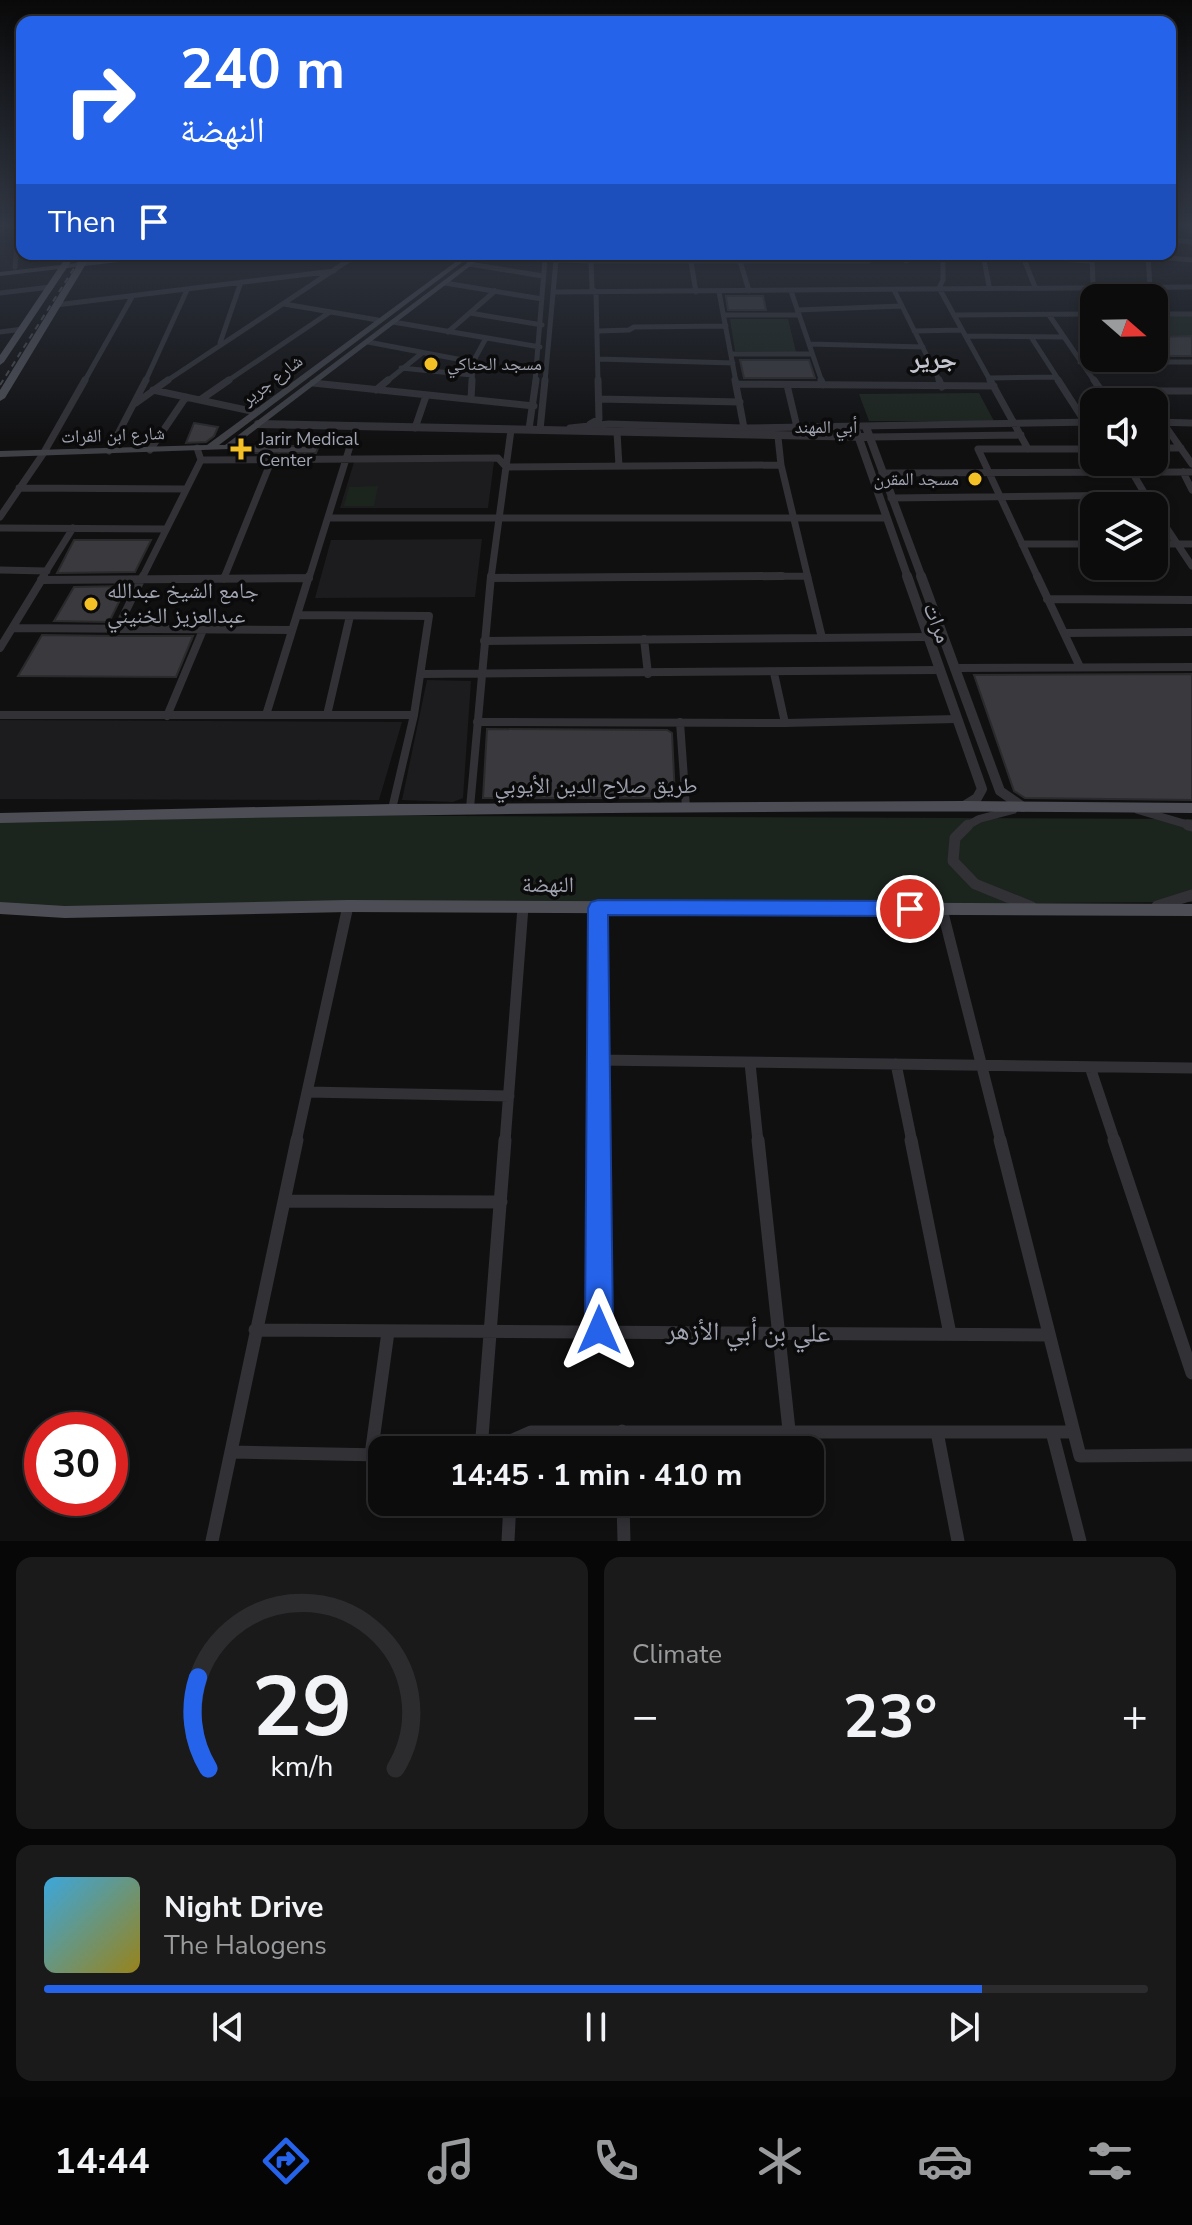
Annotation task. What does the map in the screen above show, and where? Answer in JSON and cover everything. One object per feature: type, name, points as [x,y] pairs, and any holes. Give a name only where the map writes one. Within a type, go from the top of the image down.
[{"type":"main road","points":[[2,357],[43,299]]},
{"type":"main road","points":[[0,398],[60,299]]},
{"type":"main road","name":"شارع جرير","points":[[210,447],[407,299]]},
{"type":"main road","name":"شارع جرير","points":[[227,447],[424,299]]},
{"type":"main road","name":"شارع ابن الفرات","points":[[0,454],[227,447]]},
{"type":"main road","name":"طريق صلاح الدين الأيوبي","points":[[0,818],[470,808],[1192,808]]},
{"type":"main road","name":"النهضة","points":[[0,908],[65,912],[348,906],[1192,910]]},
{"type":"street","points":[[56,305],[114,299]]},
{"type":"street","points":[[0,517],[43,454],[131,299]]},
{"type":"street","points":[[109,451],[136,403],[183,299]]},
{"type":"street","points":[[220,343],[235,299]]},
{"type":"street","points":[[136,403],[220,343],[292,299]]},
{"type":"street","points":[[448,332],[486,299]]},
{"type":"street","points":[[529,429],[540,347],[542,299]]},
{"type":"street","points":[[540,430],[553,299]]},
{"type":"street","points":[[559,429],[592,424],[599,419],[596,299]]},
{"type":"street","points":[[721,299],[744,428]]},
{"type":"street","points":[[794,299],[823,385]]},
{"type":"street","points":[[898,299],[942,387]]},
{"type":"street","points":[[945,299],[1028,449]]},
{"type":"street","points":[[284,304],[378,320]]},
{"type":"street","points":[[724,315],[902,306]]},
{"type":"street","points":[[200,400],[330,312]]},
{"type":"street","points":[[470,313],[542,325]]},
{"type":"street","points":[[954,315],[1080,314]]},
{"type":"street","points":[[1168,314],[1192,314]]},
{"type":"street","points":[[1049,315],[1080,362]]},
{"type":"street","points":[[393,322],[540,347]]},
{"type":"street","points":[[598,331],[629,330],[634,327],[726,326]]},
{"type":"street","points":[[0,332],[23,329]]},
{"type":"street","points":[[914,331],[1063,337]]},
{"type":"street","points":[[1031,337],[1080,414]]},
{"type":"street","points":[[471,399],[473,362],[486,338]]},
{"type":"street","points":[[368,342],[473,362]]},
{"type":"street","points":[[809,344],[923,347]]},
{"type":"street","points":[[376,390],[422,353]]},
{"type":"street","points":[[732,354],[812,354]]},
{"type":"street","points":[[598,359],[733,363]]},
{"type":"street","points":[[1168,361],[1192,362]]},
{"type":"street","points":[[401,368],[472,375]]},
{"type":"street","points":[[990,378],[1056,377]]},
{"type":"street","points":[[313,383],[534,406]]},
{"type":"street","points":[[737,384],[994,386]]},
{"type":"street","points":[[787,385],[797,427]]},
{"type":"street","points":[[153,390],[256,412]]},
{"type":"street","points":[[1168,391],[1192,391]]},
{"type":"street","points":[[415,428],[426,396]]},
{"type":"street","points":[[150,450],[186,397]]},
{"type":"street","points":[[599,399],[740,402]]},
{"type":"street","name":"أبي المهند","points":[[559,429],[778,437],[990,424],[1080,422]]},
{"type":"street","points":[[1168,422],[1192,423]]},
{"type":"street","name":"أبي المهند","points":[[258,424],[511,430],[609,424],[1021,435]]},
{"type":"street","points":[[990,424],[1001,427],[1003,431],[997,435]]},
{"type":"street","points":[[266,715],[356,427]]},
{"type":"street","points":[[470,808],[484,641],[511,430]]},
{"type":"street","points":[[617,432],[619,466]]},
{"type":"street","name":"مرات","points":[[862,432],[874,449],[992,769],[1003,794],[1024,807]]},
{"type":"street","name":"مرات","points":[[862,432],[863,450],[885,518],[975,771]]},
{"type":"street","points":[[1168,433],[1192,464]]},
{"type":"street","points":[[778,437],[781,465],[822,638]]},
{"type":"street","points":[[863,450],[866,446],[874,449]]},
{"type":"street","points":[[117,629],[201,460],[197,448]]},
{"type":"street","points":[[1168,448],[1181,448]]},
{"type":"street","points":[[1080,449],[978,449],[1080,667]]},
{"type":"street","points":[[201,460],[498,458],[506,467],[781,465]]},
{"type":"street","points":[[224,579],[272,459]]},
{"type":"street","points":[[882,473],[1080,472]]},
{"type":"street","points":[[1192,472],[1186,476],[1192,490]]},
{"type":"street","points":[[19,488],[186,489]]},
{"type":"street","points":[[891,498],[1080,495]]},
{"type":"street","points":[[329,518],[885,518]]},
{"type":"street","points":[[0,528],[166,529]]},
{"type":"street","points":[[0,648],[73,528]]},
{"type":"street","points":[[1168,530],[1192,566]]},
{"type":"street","points":[[1022,544],[1080,544]]},
{"type":"street","points":[[1168,544],[1192,544]]},
{"type":"street","points":[[0,570],[47,571]]},
{"type":"street","points":[[491,578],[807,576]]},
{"type":"street","points":[[41,580],[309,578]]},
{"type":"street","points":[[1047,599],[1192,600]]},
{"type":"street","points":[[297,615],[429,616],[414,715],[392,809]]},
{"type":"street","points":[[327,715],[350,616]]},
{"type":"street","points":[[13,628],[291,630]]},
{"type":"street","points":[[167,716],[203,630]]},
{"type":"street","points":[[1065,633],[1192,632]]},
{"type":"street","points":[[484,641],[927,637]]},
{"type":"street","points":[[644,639],[648,674]]},
{"type":"street","points":[[955,668],[1192,667]]},
{"type":"street","points":[[421,674],[939,670]]},
{"type":"street","points":[[774,673],[785,723]]},
{"type":"street","points":[[0,715],[414,715]]},
{"type":"street","points":[[477,722],[785,723],[956,719]]},
{"type":"street","points":[[680,722],[686,807]]},
{"type":"street","points":[[975,771],[987,779],[991,777],[992,769]]},
{"type":"street","points":[[964,806],[982,792],[975,771]]},
{"type":"street","points":[[1024,807],[977,818],[956,833],[951,850],[959,871],[975,884],[1037,909]]},
{"type":"street","points":[[1132,808],[1192,826]]},
{"type":"street","points":[[1142,909],[1192,895]]},
{"type":"street","points":[[212,1541],[348,906]]},
{"type":"street","points":[[482,1436],[523,907]]},
{"type":"street","points":[[598,908],[599,1330]]},
{"type":"street","points":[[942,909],[1080,1456],[1192,1455]]},
{"type":"street","points":[[598,1060],[1192,1068]]},
{"type":"street","points":[[750,1063],[789,1430]]},
{"type":"street","points":[[896,1064],[950,1334]]},
{"type":"street","points":[[1090,1067],[1187,1345],[1192,1373]]},
{"type":"street","points":[[308,1092],[509,1096]]},
{"type":"street","points":[[285,1201],[501,1202]]},
{"type":"street","name":"علي بن أبي الأزهر","points":[[255,1330],[1049,1335]]},
{"type":"street","points":[[378,1436],[388,1332]]},
{"type":"street","points":[[525,1436],[531,1432],[622,1431],[1073,1432]]},
{"type":"street","points":[[622,1431],[622,1436]]},
{"type":"street","points":[[937,1432],[958,1541]]},
{"type":"street","points":[[1052,1432],[1080,1541]]},
{"type":"street","points":[[231,1452],[368,1455]]},
{"type":"street","points":[[508,1541],[509,1516]]},
{"type":"street","points":[[623,1516],[624,1541]]},
{"type":"shaded area","points":[[1168,315],[1192,315],[1192,336],[1168,336]]},
{"type":"shaded area","points":[[730,319],[788,319],[796,352],[735,351]]},
{"type":"shaded area","points":[[979,393],[994,421],[869,421],[859,394]]},
{"type":"shaded area","points":[[354,462],[494,462],[488,508],[340,508]]},
{"type":"shaded area","points":[[378,486],[374,506],[344,506],[349,487]]},
{"type":"shaded area","points":[[482,539],[475,597],[315,598],[331,540]]},
{"type":"shaded area","points":[[427,680],[471,681],[463,798],[453,802],[402,800]]},
{"type":"shaded area","points":[[0,720],[402,722],[379,800],[0,799]]},
{"type":"shaded area","points":[[0,814],[1192,819],[1192,902],[0,911]]},
{"type":"building","points":[[726,299],[764,299],[766,310],[728,310]]},
{"type":"building","points":[[1192,336],[1192,356],[1168,356],[1168,337]]},
{"type":"building","points":[[740,360],[809,360],[815,378],[744,378]]},
{"type":"building","points":[[194,423],[218,427],[214,436],[206,442],[186,443]]},
{"type":"building","points":[[239,446],[319,446],[316,453],[235,453]]},
{"type":"building","points":[[74,540],[151,540],[135,572],[57,573]]},
{"type":"building","name":"جامع الشيخ عبدالله عبدالعزيز الخنيني","points":[[127,586],[109,622],[54,621],[74,587]]},
{"type":"building","points":[[42,635],[193,636],[176,677],[18,676]]},
{"type":"building","points":[[1192,674],[1192,800],[1025,798],[1014,791],[974,675]]},
{"type":"building","points":[[487,729],[667,730],[672,733],[675,798],[483,798]]},
{"type":"railway","points":[[0,385],[55,299]]},
{"type":"place","name":"مسجد الحناكي","points":[[431,364]]},
{"type":"place","name":"Jarir Medical Center","points":[[241,449]]},
{"type":"place","name":"مسجد المقرن","points":[[975,479]]},
{"type":"place","name":"جامع الشيخ عبدالله عبدالعزيز الخنيني","points":[[91,604]]},
{"type":"district","name":"جرير","points":[[934,359]]},
{"type":"route","points":[[599,1330],[598,908],[910,909]]}]
